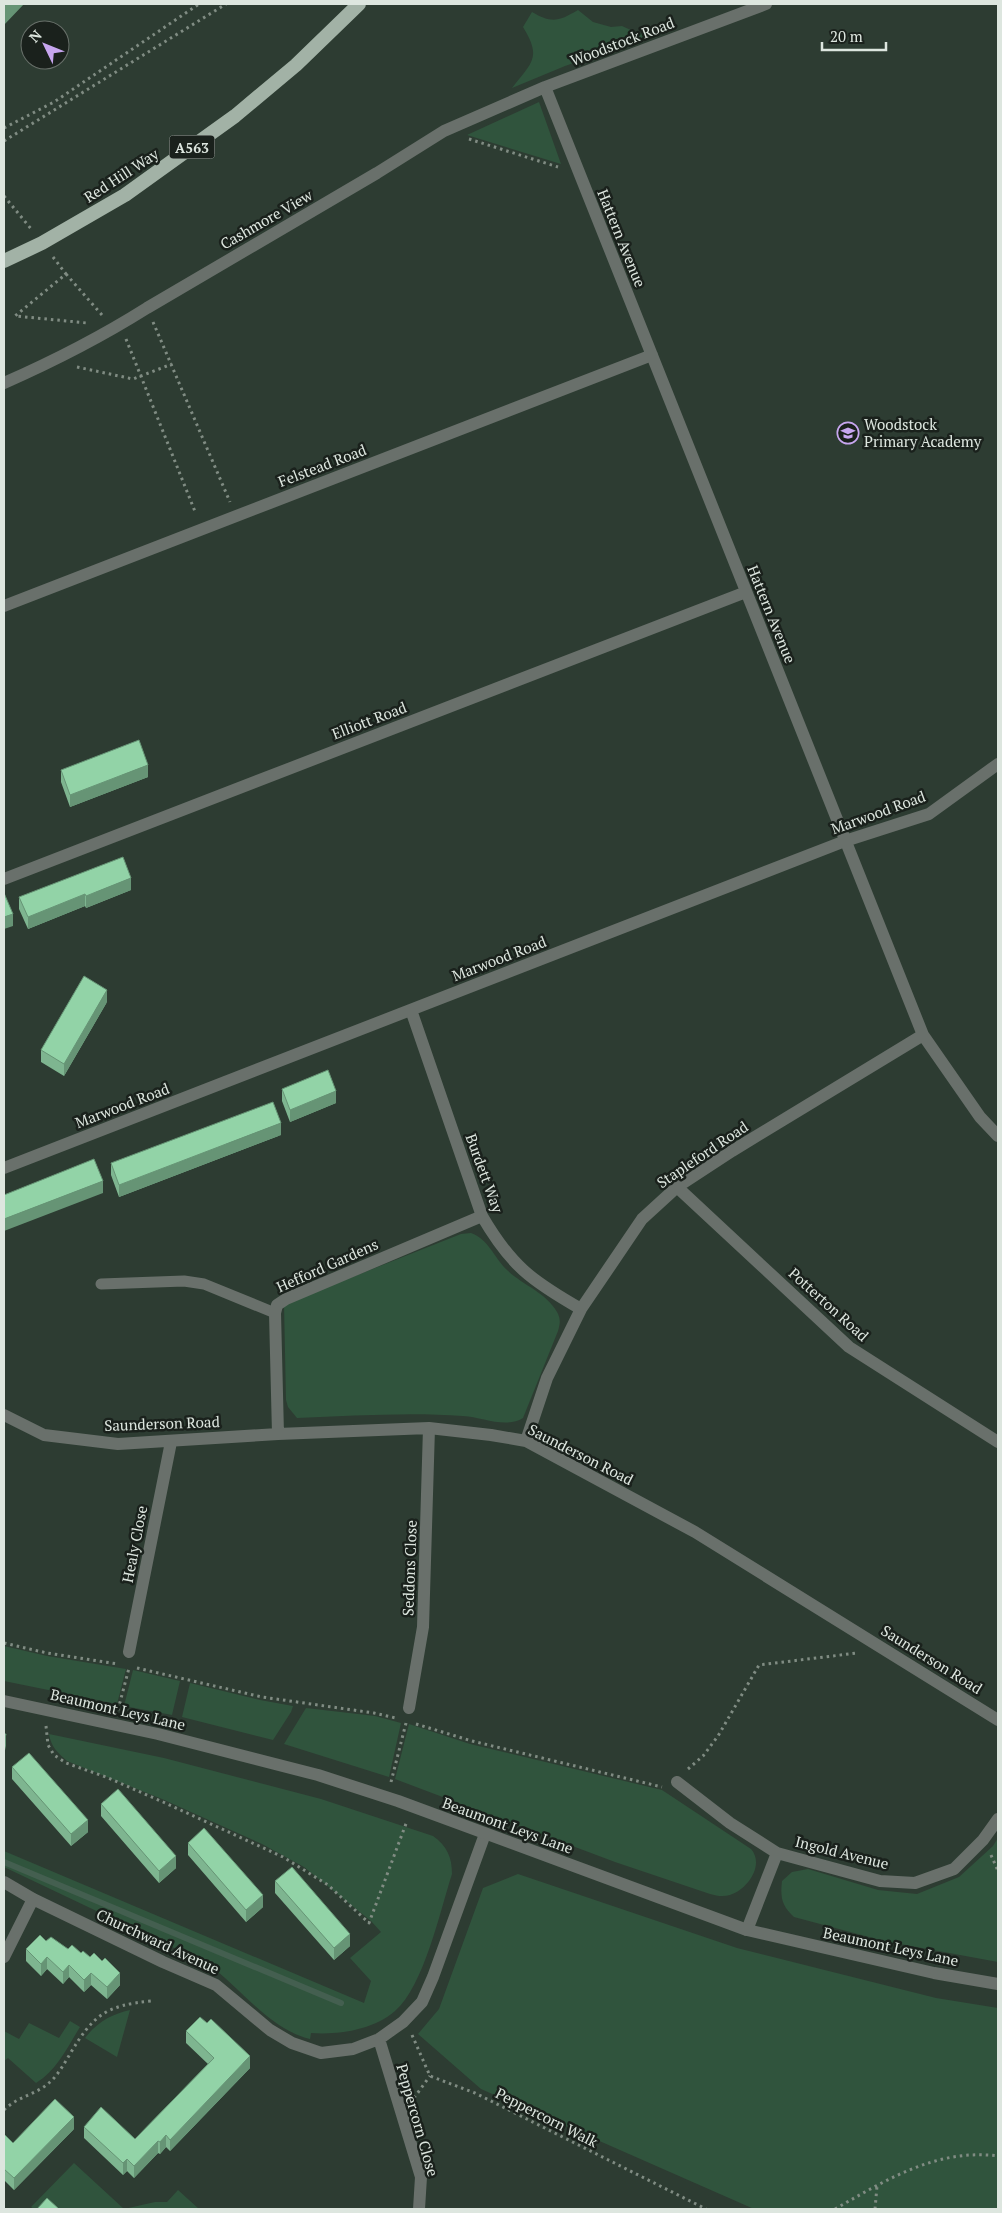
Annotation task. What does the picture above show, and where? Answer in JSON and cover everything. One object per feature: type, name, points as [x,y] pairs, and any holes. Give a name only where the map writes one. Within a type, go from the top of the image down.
[{"type":"highway","name":"Red Hill Way","points":[[4,261],[42,243],[125,195],[235,116],[296,65],[360,4]]},
{"type":"street","name":"Woodstock Road","points":[[545,87],[766,4]]},
{"type":"street","name":"Cashmore View","points":[[4,383],[52,362],[117,327],[378,173],[444,131],[545,87]]},
{"type":"street","name":"Hattern Avenue","points":[[545,87],[922,1035],[980,1117],[998,1136]]},
{"type":"street","name":"Felstead Road","points":[[4,606],[652,355]]},
{"type":"street","name":"Elliott Road","points":[[4,879],[746,592]]},
{"type":"street","name":"Marwood Road","points":[[4,1168],[845,841],[929,814],[998,764]]},
{"type":"street","name":"Burdett Way","points":[[411,1010],[482,1216],[497,1243],[518,1267],[545,1289],[581,1309]]},
{"type":"street","name":"Stapleford Road","points":[[526,1441],[547,1378],[581,1309],[642,1219],[678,1187],[740,1146],[922,1035]]},
{"type":"street","name":"Potterton Road","points":[[678,1187],[849,1347],[998,1442]]},
{"type":"street","name":"Hefford Gardens","points":[[278,1434],[274,1313],[277,1305],[286,1299],[482,1216]]},
{"type":"street","name":"Saunderson Road","points":[[4,1415],[44,1435],[118,1444],[278,1434],[429,1428],[526,1441],[695,1532],[877,1643],[998,1720]]},
{"type":"street","name":"Seddons Close","points":[[409,1708],[423,1627],[429,1428]]},
{"type":"street","name":"Healy Close","points":[[129,1652],[171,1442]]},
{"type":"street","name":"Beaumont Leys Lane","points":[[4,1701],[114,1724],[318,1775],[412,1807],[747,1930],[934,1973],[998,1984]]},
{"type":"street","name":"Ingold Avenue","points":[[677,1782],[730,1823],[777,1853],[880,1881],[915,1883],[954,1868],[983,1840],[998,1819]]},
{"type":"street","name":"Churchward Avenue","points":[[4,1882],[33,1899],[163,1962],[216,1985],[270,2030],[292,2043],[321,2053],[353,2049],[378,2040],[403,2022],[422,2002],[433,1977],[485,1834]]},
{"type":"street","points":[[747,1930],[777,1853]]},
{"type":"street","points":[[4,1957],[33,1899]]},
{"type":"street","name":"Peppercorn Close","points":[[378,2040],[421,2177],[419,2209]]},
{"type":"lane","points":[[101,1284],[184,1281],[204,1284],[274,1313]]},
{"type":"path","points":[[4,128],[54,102],[199,4]]},
{"type":"path","points":[[4,141],[226,4]]},
{"type":"path","points":[[444,131],[579,173]]},
{"type":"path","points":[[4,196],[66,274],[117,327],[140,376],[202,529]]},
{"type":"path","points":[[66,274],[15,316],[87,322],[93,340]]},
{"type":"path","points":[[147,308],[236,516]]},
{"type":"path","points":[[52,362],[133,379],[172,364]]},
{"type":"path","points":[[4,1642],[48,1652],[130,1666],[262,1697],[374,1713],[472,1741],[671,1790],[718,1736],[759,1665],[830,1656],[870,1654],[877,1643]]},
{"type":"path","points":[[114,1724],[130,1666]]},
{"type":"path","points":[[48,1710],[45,1733],[48,1745],[54,1755],[66,1763],[154,1798],[283,1857],[328,1885],[369,1923],[412,1807]]},
{"type":"path","points":[[387,1798],[406,1721]]},
{"type":"path","points":[[4,2110],[13,2101],[49,2083],[57,2074],[87,2027],[98,2016],[116,2007],[152,2001]]},
{"type":"path","name":"Peppercorn Walk","points":[[403,2022],[413,2035],[430,2076],[475,2093],[706,2209]]},
{"type":"path","points":[[835,2209],[877,2186],[931,2161],[981,2154],[998,2156]]},
{"type":"path","points":[[875,2209],[877,2186]]},
{"type":"green space","points":[[578,10],[593,22],[611,27],[622,26],[635,32],[654,35],[565,66],[512,88],[525,72],[532,59],[532,46],[523,27],[532,12],[550,20],[555,20],[566,17]]},
{"type":"green space","points":[[539,102],[561,164],[467,135]]},
{"type":"green space","points":[[471,1233],[482,1239],[512,1275],[547,1299],[559,1317],[558,1331],[523,1418],[516,1421],[501,1422],[463,1416],[422,1414],[297,1418],[288,1407],[286,1400],[284,1304],[461,1234]]},
{"type":"green space","points":[[4,1646],[47,1656],[126,1669],[117,1704],[4,1681]]},
{"type":"green space","points":[[133,1670],[180,1681],[172,1715],[124,1706]]},
{"type":"green space","points":[[190,1683],[293,1706],[273,1740],[182,1717]]},
{"type":"green space","points":[[306,1708],[375,1716],[401,1723],[389,1777],[284,1744]]},
{"type":"green space","points":[[409,1724],[470,1744],[662,1790],[751,1849],[755,1855],[756,1862],[752,1876],[742,1888],[730,1895],[710,1894],[615,1862],[395,1779]]},
{"type":"green space","points":[[49,1734],[164,1758],[321,1799],[433,1836],[448,1852],[452,1874],[423,1966],[405,1999],[395,2011],[377,2023],[344,2032],[311,2033],[310,2039],[295,2034],[268,2017],[208,1964],[4,1867],[4,1851],[364,2003],[371,1981],[350,1958],[381,1932],[371,1921],[304,1867],[262,1844],[162,1799],[67,1761],[53,1746]]},
{"type":"green space","points":[[998,1838],[998,1962],[884,1941],[794,1917],[783,1901],[781,1892],[782,1881],[792,1872],[808,1869],[878,1890],[917,1894],[959,1877],[993,1846]]},
{"type":"green space","points":[[518,1874],[737,1948],[936,1998],[998,2008],[998,2209],[754,2209],[481,2089],[418,2034],[439,2009],[483,1888]]},
{"type":"green space","points":[[130,2010],[117,2057],[85,2038],[105,2020]]},
{"type":"green space","points":[[70,2021],[80,2027],[56,2065],[36,2083],[8,2058],[4,2061],[4,2031],[19,2039],[29,2023],[59,2038]]},
{"type":"green space","points":[[74,2163],[124,2209],[34,2209],[31,2207]]},
{"type":"green space","points":[[178,2190],[199,2209],[124,2209],[155,2202],[167,2202]]},
{"type":"building","points":[[139,740],[148,765],[70,795],[61,770]]},
{"type":"building","points":[[123,857],[131,878],[28,917],[19,897]]},
{"type":"building","points":[[4,893],[13,914],[4,917]]},
{"type":"building","points":[[84,976],[107,990],[64,1064],[41,1050]]},
{"type":"building","points":[[328,1070],[336,1091],[290,1110],[282,1089]]},
{"type":"building","points":[[273,1102],[281,1123],[119,1185],[111,1163]]},
{"type":"building","points":[[94,1159],[103,1181],[4,1219],[4,1195]]},
{"type":"building","points":[[29,1753],[88,1820],[71,1834],[12,1767]]},
{"type":"building","points":[[118,1789],[176,1856],[159,1871],[101,1804]]},
{"type":"building","points":[[204,1828],[263,1895],[246,1910],[188,1843]]},
{"type":"building","points":[[292,1867],[350,1934],[334,1948],[275,1881]]},
{"type":"building","points":[[40,1935],[46,1941],[51,1937],[68,1949],[72,1945],[81,1953],[83,1951],[90,1957],[94,1953],[102,1961],[105,1958],[120,1973],[107,1987],[91,1973],[84,1980],[69,1965],[63,1972],[47,1957],[41,1964],[26,1949]]},
{"type":"building","points":[[200,2017],[207,2023],[211,2019],[250,2056],[170,2140],[166,2135],[134,2166],[127,2159],[123,2163],[84,2127],[101,2107],[135,2139],[214,2058],[186,2031]]},
{"type":"building","points":[[55,2099],[74,2117],[14,2178],[4,2169],[4,2134],[13,2143]]},
{"type":"building","points":[[47,2198],[59,2209],[37,2209]]},
{"type":"waterway","points":[[4,1862],[341,2003]]},
{"type":"place","name":"Woodstock Primary Academy","points":[[848,433]]}]
